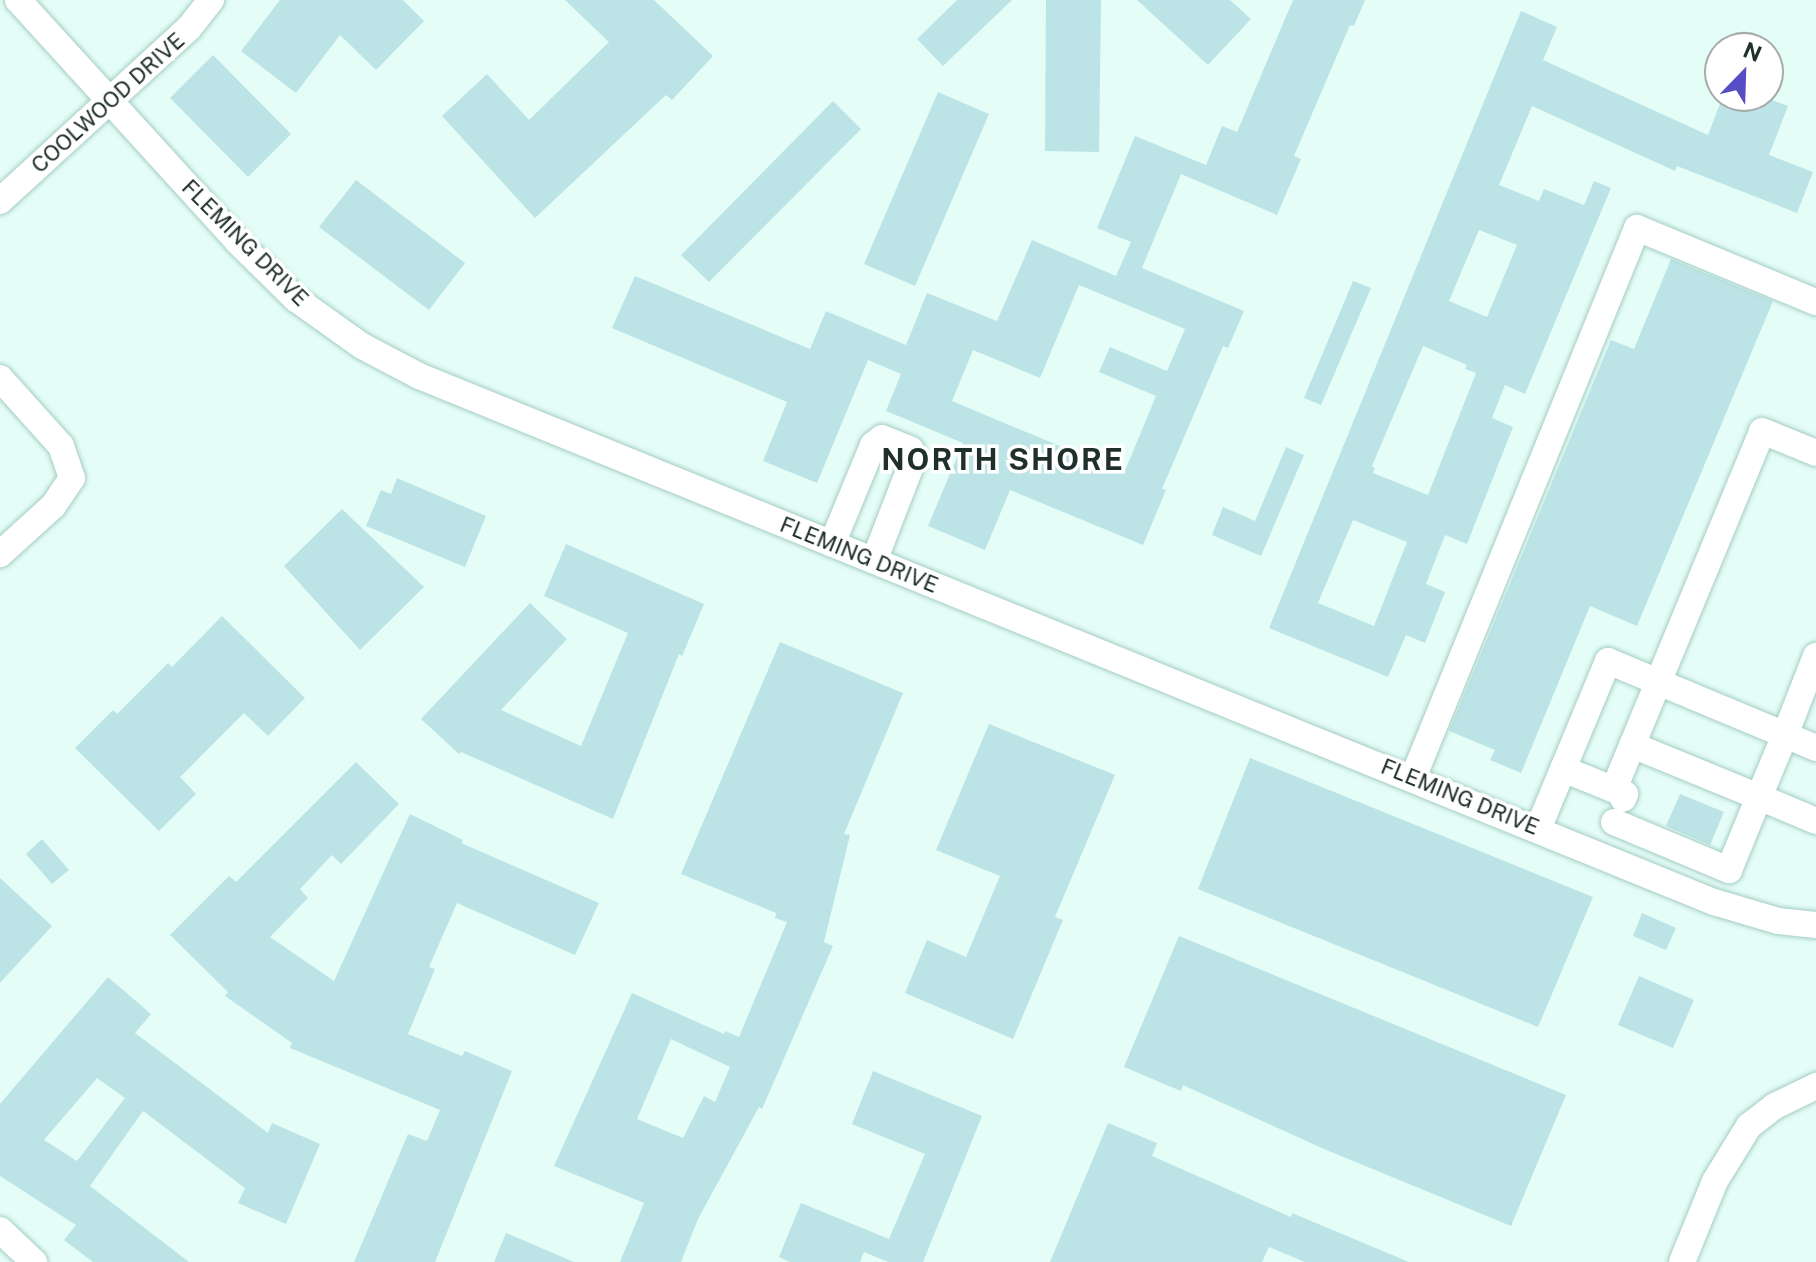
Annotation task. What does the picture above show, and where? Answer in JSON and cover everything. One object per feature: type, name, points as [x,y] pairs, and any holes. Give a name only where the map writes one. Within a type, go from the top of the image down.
[{"type":"street","name":"FLEMING DRIVE","points":[[18,0],[237,241],[296,299],[362,346],[419,376],[1714,902],[1778,921],[1816,925]]},
{"type":"street","name":"COOLWOOD DRIVE","points":[[0,201],[189,28],[211,0]]},
{"type":"street","points":[[1413,778],[1637,228],[1816,302]]},
{"type":"street","points":[[0,378],[61,446],[72,478],[53,506],[0,554]]},
{"type":"street","points":[[1614,789],[1762,431],[1816,453]]},
{"type":"street","points":[[832,544],[873,445],[882,438],[911,450],[914,458],[874,561]]},
{"type":"street","points":[[1614,822],[1729,870],[1816,656]]},
{"type":"street","points":[[1538,829],[1608,661],[1816,748]]},
{"type":"street","points":[[1632,745],[1816,821]]},
{"type":"street","points":[[1563,769],[1625,794],[1601,855]]},
{"type":"street","points":[[1682,1262],[1715,1181],[1749,1126],[1775,1106],[1816,1086]]},
{"type":"street","points":[[0,1230],[34,1262]]},
{"type":"building","points":[[280,0],[403,0],[424,21],[376,70],[340,35],[296,93],[241,51]]},
{"type":"building","points":[[565,0],[654,0],[713,56],[672,100],[666,95],[535,218],[442,116],[487,74],[529,120],[609,42]]},
{"type":"building","points":[[957,0],[1012,0],[943,66],[917,39]]},
{"type":"building","points":[[1046,0],[1101,0],[1099,152],[1045,151]]},
{"type":"building","points":[[1137,0],[1230,0],[1251,19],[1208,65]]},
{"type":"building","points":[[1293,0],[1365,0],[1354,26],[1350,25],[1294,156],[1301,159],[1277,215],[1181,174],[1142,268],[1244,311],[1228,348],[1223,346],[1162,489],[1166,490],[1143,545],[1010,490],[985,550],[928,526],[963,443],[886,411],[901,374],[868,360],[817,483],[763,461],[787,402],[612,328],[635,276],[810,349],[826,311],[906,345],[927,293],[997,321],[1032,240],[1116,276],[1131,242],[1097,228],[1135,136],[1206,165],[1222,126],[1237,132]],"holes":[[[1079,285],[1185,329],[1167,371],[1110,347],[1099,372],[1156,396],[1124,473],[952,401],[973,350],[1040,378]]]},
{"type":"building","points":[[1521,11],[1557,27],[1543,60],[1708,135],[1717,112],[1784,112],[1784,105],[1788,106],[1769,155],[1813,172],[1797,213],[1677,166],[1675,171],[1532,106],[1499,185],[1539,201],[1544,189],[1584,205],[1594,181],[1611,188],[1525,394],[1505,385],[1492,418],[1513,427],[1467,544],[1445,535],[1426,584],[1445,592],[1425,643],[1406,635],[1388,677],[1269,628]],"holes":[[[1479,230],[1517,245],[1487,317],[1449,301]],[[1423,346],[1467,365],[1465,369],[1476,373],[1428,495],[1373,473],[1375,468],[1372,466]],[[1353,520],[1407,542],[1374,626],[1318,603]]]},
{"type":"building","points":[[213,55],[291,134],[248,177],[170,98]]},
{"type":"building","points":[[938,92],[989,114],[915,286],[864,264]]},
{"type":"building","points":[[833,101],[861,129],[709,282],[681,255]]},
{"type":"building","points":[[356,180],[465,263],[429,310],[319,227]]},
{"type":"building","points":[[1671,259],[1773,301],[1637,626],[1590,606],[1521,773],[1490,760],[1495,750],[1449,731],[1611,340],[1634,349]]},
{"type":"building","points":[[1353,281],[1371,288],[1321,405],[1304,398]]},
{"type":"building","points":[[1286,447],[1304,455],[1261,556],[1212,535],[1223,507],[1255,521]]},
{"type":"building","points":[[397,478],[486,516],[465,567],[366,526],[381,490],[391,494]]},
{"type":"building","points":[[342,509],[424,587],[360,650],[284,566]]},
{"type":"building","points":[[566,544],[704,604],[682,656],[679,654],[613,819],[461,752],[459,754],[421,719],[530,603],[567,639],[501,710],[581,746],[628,633],[544,596]]},
{"type":"building","points":[[222,616],[305,698],[268,736],[244,713],[180,777],[196,794],[159,831],[75,748],[113,710],[117,714],[168,663],[172,667]]},
{"type":"building","points":[[780,642],[903,693],[844,834],[850,835],[824,942],[833,946],[762,1109],[759,1107],[698,1219],[681,1262],[620,1262],[644,1203],[554,1166],[632,993],[724,1034],[725,1031],[739,1037],[787,922],[775,918],[776,913],[681,874]],"holes":[[[671,1039],[730,1067],[715,1102],[704,1096],[683,1138],[637,1119]]]},
{"type":"building","points":[[989,724],[1115,775],[1055,917],[1063,920],[1013,1039],[905,993],[927,940],[966,957],[1000,876],[936,850]]},
{"type":"building","points":[[1250,758],[1593,897],[1538,1027],[1198,889]]},
{"type":"building","points":[[356,762],[399,804],[341,864],[332,855],[300,889],[308,898],[270,937],[334,981],[410,814],[463,840],[461,843],[599,903],[575,955],[457,903],[429,967],[435,969],[408,1034],[462,1056],[465,1051],[512,1071],[435,1262],[354,1262],[408,1134],[427,1141],[440,1110],[290,1048],[292,1043],[225,996],[228,992],[170,935],[229,876],[236,882]]},
{"type":"building","points":[[1680,794],[1724,812],[1710,845],[1666,826]]},
{"type":"building","points":[[42,839],[69,870],[52,884],[26,854]]},
{"type":"building","points":[[0,878],[52,926],[0,983]]},
{"type":"building","points":[[1642,913],[1676,928],[1666,950],[1633,936]]},
{"type":"building","points":[[1179,936],[1566,1095],[1511,1226],[1324,1149],[1183,1085],[1181,1091],[1124,1067]]},
{"type":"building","points":[[1639,976],[1694,1000],[1673,1048],[1618,1025]]},
{"type":"building","points":[[108,977],[151,1014],[135,1033],[268,1133],[272,1123],[320,1144],[286,1224],[238,1203],[245,1188],[143,1111],[90,1186],[189,1262],[93,1262],[64,1240],[76,1225],[0,1176],[0,1104]],"holes":[[[97,1078],[125,1098],[77,1161],[44,1140]]]},
{"type":"building","points":[[873,1071],[982,1116],[923,1262],[888,1262],[864,1252],[860,1262],[790,1262],[779,1257],[801,1203],[889,1239],[925,1154],[852,1124]]},
{"type":"building","points":[[1108,1123],[1157,1143],[1152,1156],[1291,1217],[1292,1213],[1409,1262],[1305,1262],[1269,1247],[1262,1262],[1050,1262]]},
{"type":"building","points":[[506,1233],[574,1262],[494,1262]]},
{"type":"district","name":"NORTH SHORE","points":[[1003,459]]}]
